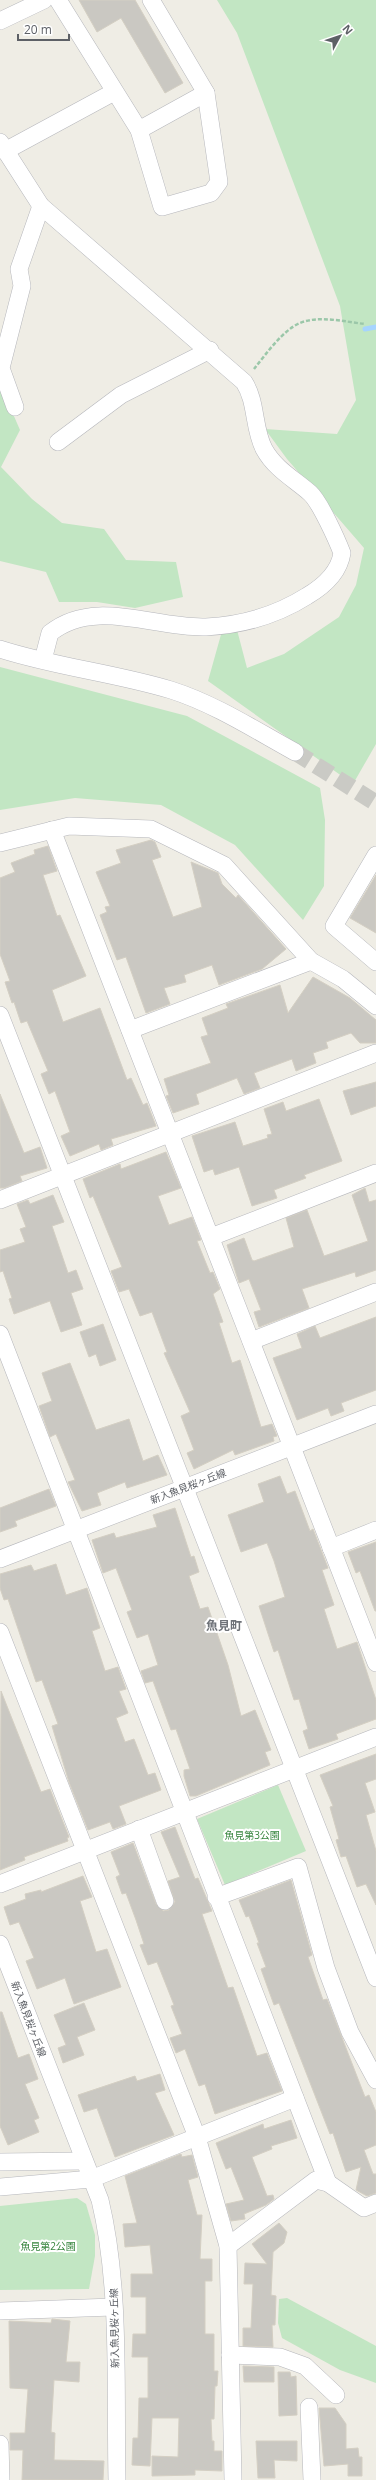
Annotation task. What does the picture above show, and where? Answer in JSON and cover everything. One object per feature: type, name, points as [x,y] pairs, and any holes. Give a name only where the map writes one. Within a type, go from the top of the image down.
[{"type":"street","points":[[0,21],[44,0]]},
{"type":"street","points":[[58,0],[114,92],[140,130],[162,207],[211,193],[219,182],[206,93],[151,0]]},
{"type":"street","points":[[43,660],[50,633],[68,622],[87,616],[111,615],[167,625],[206,627],[254,621],[296,603],[314,592],[332,578],[341,564],[342,553],[338,542],[312,495],[273,463],[264,448],[258,434],[249,390],[244,382],[210,350],[41,206],[2,147],[114,92]]},
{"type":"street","points":[[140,130],[206,93]]},
{"type":"street","points":[[15,407],[1,368],[22,286],[19,269],[41,206]]},
{"type":"street","points":[[58,442],[121,395],[210,350]]},
{"type":"street","points":[[0,649],[43,660],[126,677],[172,691],[214,708],[295,752]]},
{"type":"street","points":[[0,843],[68,826],[151,829],[224,864],[311,961],[343,979],[376,1006]]},
{"type":"street","points":[[52,830],[376,1663]]},
{"type":"street","points":[[376,856],[334,926],[376,962]]},
{"type":"street","points":[[130,1030],[311,961]]},
{"type":"street","points":[[0,1015],[183,1488],[376,1978]]},
{"type":"street","points":[[0,1200],[376,1053]]},
{"type":"street","points":[[210,1237],[376,1173]]},
{"type":"street","points":[[251,1341],[376,1292]]},
{"type":"street","points":[[0,1334],[216,1897],[328,2183]]},
{"type":"street","name":"新入魚見桜ヶ丘線","points":[[0,1559],[376,1414]]},
{"type":"street","points":[[331,1548],[376,1530]]},
{"type":"street","points":[[0,1632],[197,2137],[228,2246],[233,2480]]},
{"type":"street","points":[[0,1884],[376,1737]]},
{"type":"street","points":[[139,1829],[165,1901]]},
{"type":"street","points":[[216,1897],[298,1867],[326,1968],[350,2032],[376,2080]]},
{"type":"street","name":"新入魚見桜ヶ丘線","points":[[0,1944],[100,2200],[108,2236],[113,2308],[117,2480]]},
{"type":"street","points":[[0,2187],[91,2179],[295,2098]]},
{"type":"street","points":[[0,2162],[84,2161]]},
{"type":"street","points":[[228,2246],[316,2180],[328,2183],[364,2208],[376,2203]]},
{"type":"street","points":[[0,2311],[113,2308]]},
{"type":"street","points":[[230,2355],[280,2357],[305,2366],[336,2395]]},
{"type":"street","points":[[309,2407],[312,2480]]},
{"type":"street","points":[[0,2444],[1,2480]]},
{"type":"path","points":[[244,382],[276,342],[300,322],[325,319],[365,324]]},
{"type":"green space","points":[[217,0],[376,0],[376,744],[353,784],[208,681],[222,631],[236,626],[247,668],[284,654],[339,617],[356,585],[364,548],[287,459],[265,429],[337,434],[356,400],[340,306],[237,33]]},
{"type":"green space","points":[[0,384],[20,430],[1,467],[32,499],[62,523],[104,529],[126,560],[176,562],[183,597],[135,608],[97,602],[59,602],[46,572],[0,561]]},
{"type":"green space","points":[[0,667],[187,716],[320,788],[325,820],[324,886],[303,920],[235,845],[161,805],[75,798],[0,810]]},
{"type":"green space","name":"魚見第3公園","points":[[278,1785],[306,1851],[225,1885],[197,1819]]},
{"type":"green space","name":"魚見第2公園","points":[[77,2198],[86,2204],[95,2235],[95,2256],[89,2289],[0,2290],[0,2206]]},
{"type":"green space","points":[[287,2298],[376,2346],[376,2383],[340,2370],[282,2338],[278,2323],[279,2299]]},
{"type":"building","points":[[79,0],[135,0],[183,83],[165,93],[121,18],[97,32]]},
{"type":"building","points":[[151,840],[155,842],[161,857],[152,860],[173,917],[202,907],[191,862],[218,873],[222,884],[236,898],[238,895],[286,949],[262,969],[219,985],[212,965],[184,975],[186,982],[164,988],[170,1004],[146,1013],[126,957],[117,960],[100,915],[107,912],[105,907],[110,906],[96,872],[121,863],[116,850]]},
{"type":"building","points":[[48,846],[57,871],[43,875],[57,916],[60,915],[86,976],[52,990],[63,1022],[100,1008],[127,1080],[131,1078],[143,1105],[147,1103],[156,1126],[111,1139],[113,1145],[101,1150],[99,1144],[70,1156],[61,1136],[70,1132],[55,1091],[49,1094],[41,1074],[48,1071],[27,1021],[21,1023],[14,1002],[12,1003],[5,982],[10,981],[0,954],[0,878],[15,872],[11,863],[35,854],[34,850]]},
{"type":"building","points":[[376,875],[376,933],[350,918]]},
{"type":"building","points":[[313,977],[350,998],[376,1020],[376,1043],[360,1043],[351,1033],[326,1042],[328,1048],[313,1053],[316,1063],[296,1071],[292,1059],[254,1073],[260,1088],[244,1094],[237,1078],[196,1094],[199,1104],[173,1113],[166,1096],[169,1095],[164,1079],[211,1063],[201,1037],[208,1035],[202,1018],[228,1008],[226,1004],[280,985],[288,1013]]},
{"type":"building","points":[[376,1082],[376,1106],[351,1115],[343,1091]]},
{"type":"building","points":[[0,1094],[24,1153],[40,1147],[47,1168],[20,1176],[22,1181],[4,1188],[0,1188]]},
{"type":"building","points":[[319,1099],[342,1161],[304,1175],[306,1178],[274,1190],[277,1198],[252,1206],[239,1167],[215,1175],[213,1169],[204,1172],[192,1136],[235,1122],[243,1146],[268,1138],[267,1135],[272,1134],[264,1109],[283,1102],[286,1111]]},
{"type":"building","points":[[166,1152],[181,1188],[158,1196],[169,1225],[192,1217],[201,1240],[197,1241],[210,1273],[213,1272],[220,1289],[213,1294],[223,1322],[219,1323],[232,1363],[240,1360],[261,1427],[272,1424],[277,1436],[273,1437],[274,1441],[235,1455],[233,1450],[194,1469],[187,1453],[194,1450],[181,1416],[190,1412],[164,1353],[167,1352],[152,1312],[140,1316],[129,1289],[119,1292],[111,1271],[122,1267],[93,1196],[90,1198],[83,1179],[120,1164],[121,1169]]},
{"type":"building","points":[[365,1188],[369,1202],[376,1200],[376,1270],[356,1277],[355,1272],[302,1289],[309,1308],[259,1327],[254,1312],[261,1310],[249,1279],[239,1283],[227,1245],[244,1238],[252,1260],[254,1261],[294,1247],[286,1218],[307,1210],[324,1256],[368,1241],[352,1195]]},
{"type":"building","points":[[53,1195],[64,1222],[52,1226],[68,1273],[76,1270],[83,1289],[71,1293],[82,1325],[61,1332],[50,1301],[14,1314],[9,1299],[12,1298],[3,1271],[0,1272],[0,1250],[25,1242],[20,1229],[26,1227],[17,1204],[28,1200],[30,1204]]},
{"type":"building","points":[[376,1317],[376,1390],[341,1403],[344,1411],[331,1416],[328,1408],[297,1420],[273,1358],[302,1348],[297,1334],[315,1326],[320,1338]]},
{"type":"building","points":[[103,1324],[116,1360],[100,1366],[96,1354],[89,1357],[80,1332]]},
{"type":"building","points":[[70,1363],[96,1430],[129,1419],[143,1461],[158,1455],[167,1475],[127,1488],[125,1482],[97,1493],[101,1505],[82,1511],[68,1482],[75,1480],[56,1434],[50,1437],[39,1406],[52,1401],[42,1373]]},
{"type":"building","points":[[280,1476],[287,1494],[295,1491],[310,1531],[313,1529],[328,1568],[322,1570],[334,1605],[324,1609],[337,1649],[357,1642],[376,1700],[376,1719],[336,1734],[338,1739],[309,1749],[303,1731],[308,1729],[299,1699],[294,1700],[278,1650],[274,1652],[259,1606],[285,1597],[274,1561],[267,1543],[241,1552],[228,1515],[264,1502],[258,1484]]},
{"type":"building","points":[[49,1489],[56,1506],[15,1521],[17,1526],[0,1532],[0,1508]]},
{"type":"building","points":[[175,1508],[191,1557],[194,1556],[199,1572],[189,1576],[200,1609],[208,1607],[228,1665],[241,1716],[255,1710],[271,1750],[265,1752],[270,1765],[196,1796],[190,1796],[184,1776],[184,1770],[190,1769],[176,1729],[171,1730],[153,1681],[145,1683],[141,1671],[158,1665],[148,1634],[137,1638],[127,1612],[132,1610],[116,1568],[103,1573],[92,1540],[114,1533],[116,1538],[157,1527],[153,1515]]},
{"type":"building","points":[[376,1542],[375,1611],[360,1571],[356,1573],[348,1552]]},
{"type":"building","points":[[56,1564],[66,1595],[87,1588],[100,1628],[92,1631],[105,1671],[118,1667],[126,1689],[119,1691],[128,1713],[116,1718],[125,1742],[134,1739],[148,1775],[155,1773],[161,1790],[119,1806],[126,1824],[113,1829],[110,1822],[88,1830],[69,1782],[52,1726],[58,1724],[42,1680],[36,1682],[8,1599],[4,1600],[0,1588],[0,1574],[31,1565],[34,1571]]},
{"type":"building","points":[[1,1691],[41,1792],[50,1789],[69,1837],[67,1838],[68,1841],[24,1857],[25,1860],[0,1870]]},
{"type":"building","points":[[376,1754],[376,1779],[365,1783],[375,1812],[366,1815],[376,1851],[376,1905],[366,1884],[357,1887],[346,1856],[341,1857],[336,1840],[339,1839],[330,1807],[333,1806],[320,1775]]},
{"type":"building","points":[[175,1827],[195,1879],[198,1878],[212,1911],[202,1914],[228,1988],[233,1987],[257,2056],[267,2053],[282,2091],[215,2114],[205,2084],[199,2086],[185,2049],[176,2053],[170,2038],[182,2034],[171,2006],[174,2005],[157,1962],[148,1965],[140,1945],[144,1944],[136,1920],[126,1893],[122,1894],[116,1877],[120,1875],[111,1852],[133,1843],[156,1904],[163,1911],[169,1910],[175,1902],[168,1881],[180,1877],[161,1832]]},
{"type":"building","points":[[83,1876],[92,1897],[80,1901],[96,1952],[107,1949],[121,1987],[74,2004],[65,1978],[37,1989],[26,1961],[34,1958],[19,1922],[10,1925],[4,1907],[26,1899],[25,1894],[41,1890],[41,1892]]},
{"type":"building","points":[[291,1880],[312,1955],[308,1957],[323,2000],[327,1999],[365,2097],[369,2095],[376,2112],[376,2145],[364,2150],[373,2174],[376,2174],[376,2193],[367,2196],[356,2190],[361,2167],[346,2172],[333,2133],[330,2134],[279,2003],[274,2005],[261,1969],[266,1967],[257,1943],[259,1943],[249,1916],[246,1917],[239,1900]]},
{"type":"building","points":[[84,2003],[95,2030],[77,2037],[84,2055],[63,2063],[58,2048],[66,2045],[54,2015]]},
{"type":"building","points":[[0,2012],[2,2012],[18,2058],[29,2054],[38,2079],[25,2084],[39,2118],[34,2120],[39,2132],[8,2145],[0,2126]]},
{"type":"building","points":[[160,2074],[165,2090],[155,2093],[174,2135],[115,2157],[97,2108],[84,2112],[78,2095],[135,2076],[137,2081]]},
{"type":"building","points":[[291,2120],[297,2138],[271,2146],[272,2149],[252,2157],[267,2196],[273,2195],[274,2199],[266,2205],[244,2214],[245,2219],[231,2221],[226,2204],[244,2200],[231,2167],[226,2169],[216,2143],[263,2124],[264,2129]]},
{"type":"building","points":[[181,2154],[182,2157],[192,2155],[198,2177],[188,2180],[197,2215],[202,2215],[200,2259],[212,2259],[212,2281],[205,2281],[205,2334],[214,2334],[214,2371],[218,2371],[217,2386],[215,2386],[214,2419],[211,2419],[212,2441],[214,2441],[214,2451],[222,2451],[222,2471],[195,2470],[195,2475],[152,2476],[152,2456],[178,2457],[179,2418],[152,2418],[150,2466],[132,2465],[133,2438],[138,2438],[139,2398],[148,2398],[148,2357],[132,2357],[133,2334],[146,2334],[146,2297],[131,2297],[131,2274],[153,2274],[150,2245],[125,2247],[123,2224],[137,2223],[125,2176]]},
{"type":"building","points":[[279,2223],[287,2232],[284,2243],[273,2252],[271,2295],[276,2296],[275,2325],[272,2325],[273,2347],[243,2346],[243,2328],[251,2328],[253,2284],[244,2284],[245,2263],[267,2264],[252,2244]]},
{"type":"building","points":[[52,2319],[70,2321],[66,2362],[80,2362],[79,2382],[54,2380],[51,2432],[55,2433],[54,2460],[104,2461],[103,2480],[22,2480],[23,2450],[10,2450],[10,2433],[25,2433],[28,2389],[10,2388],[9,2321],[51,2323]]},
{"type":"building","points":[[243,2366],[274,2367],[274,2382],[244,2382]]},
{"type":"building","points":[[278,2372],[290,2372],[291,2377],[296,2376],[297,2415],[279,2416]]},
{"type":"building","points":[[319,2408],[335,2408],[346,2424],[346,2449],[358,2448],[359,2457],[362,2457],[362,2476],[348,2476],[348,2464],[324,2466]]},
{"type":"building","points":[[256,2441],[297,2441],[297,2461],[274,2460],[275,2478],[258,2478]]},
{"type":"waterway","points":[[365,329],[376,327]]},
{"type":"tunnel","points":[[295,752],[376,803]]},
{"type":"district","name":"魚見町","points":[[224,1626]]}]
